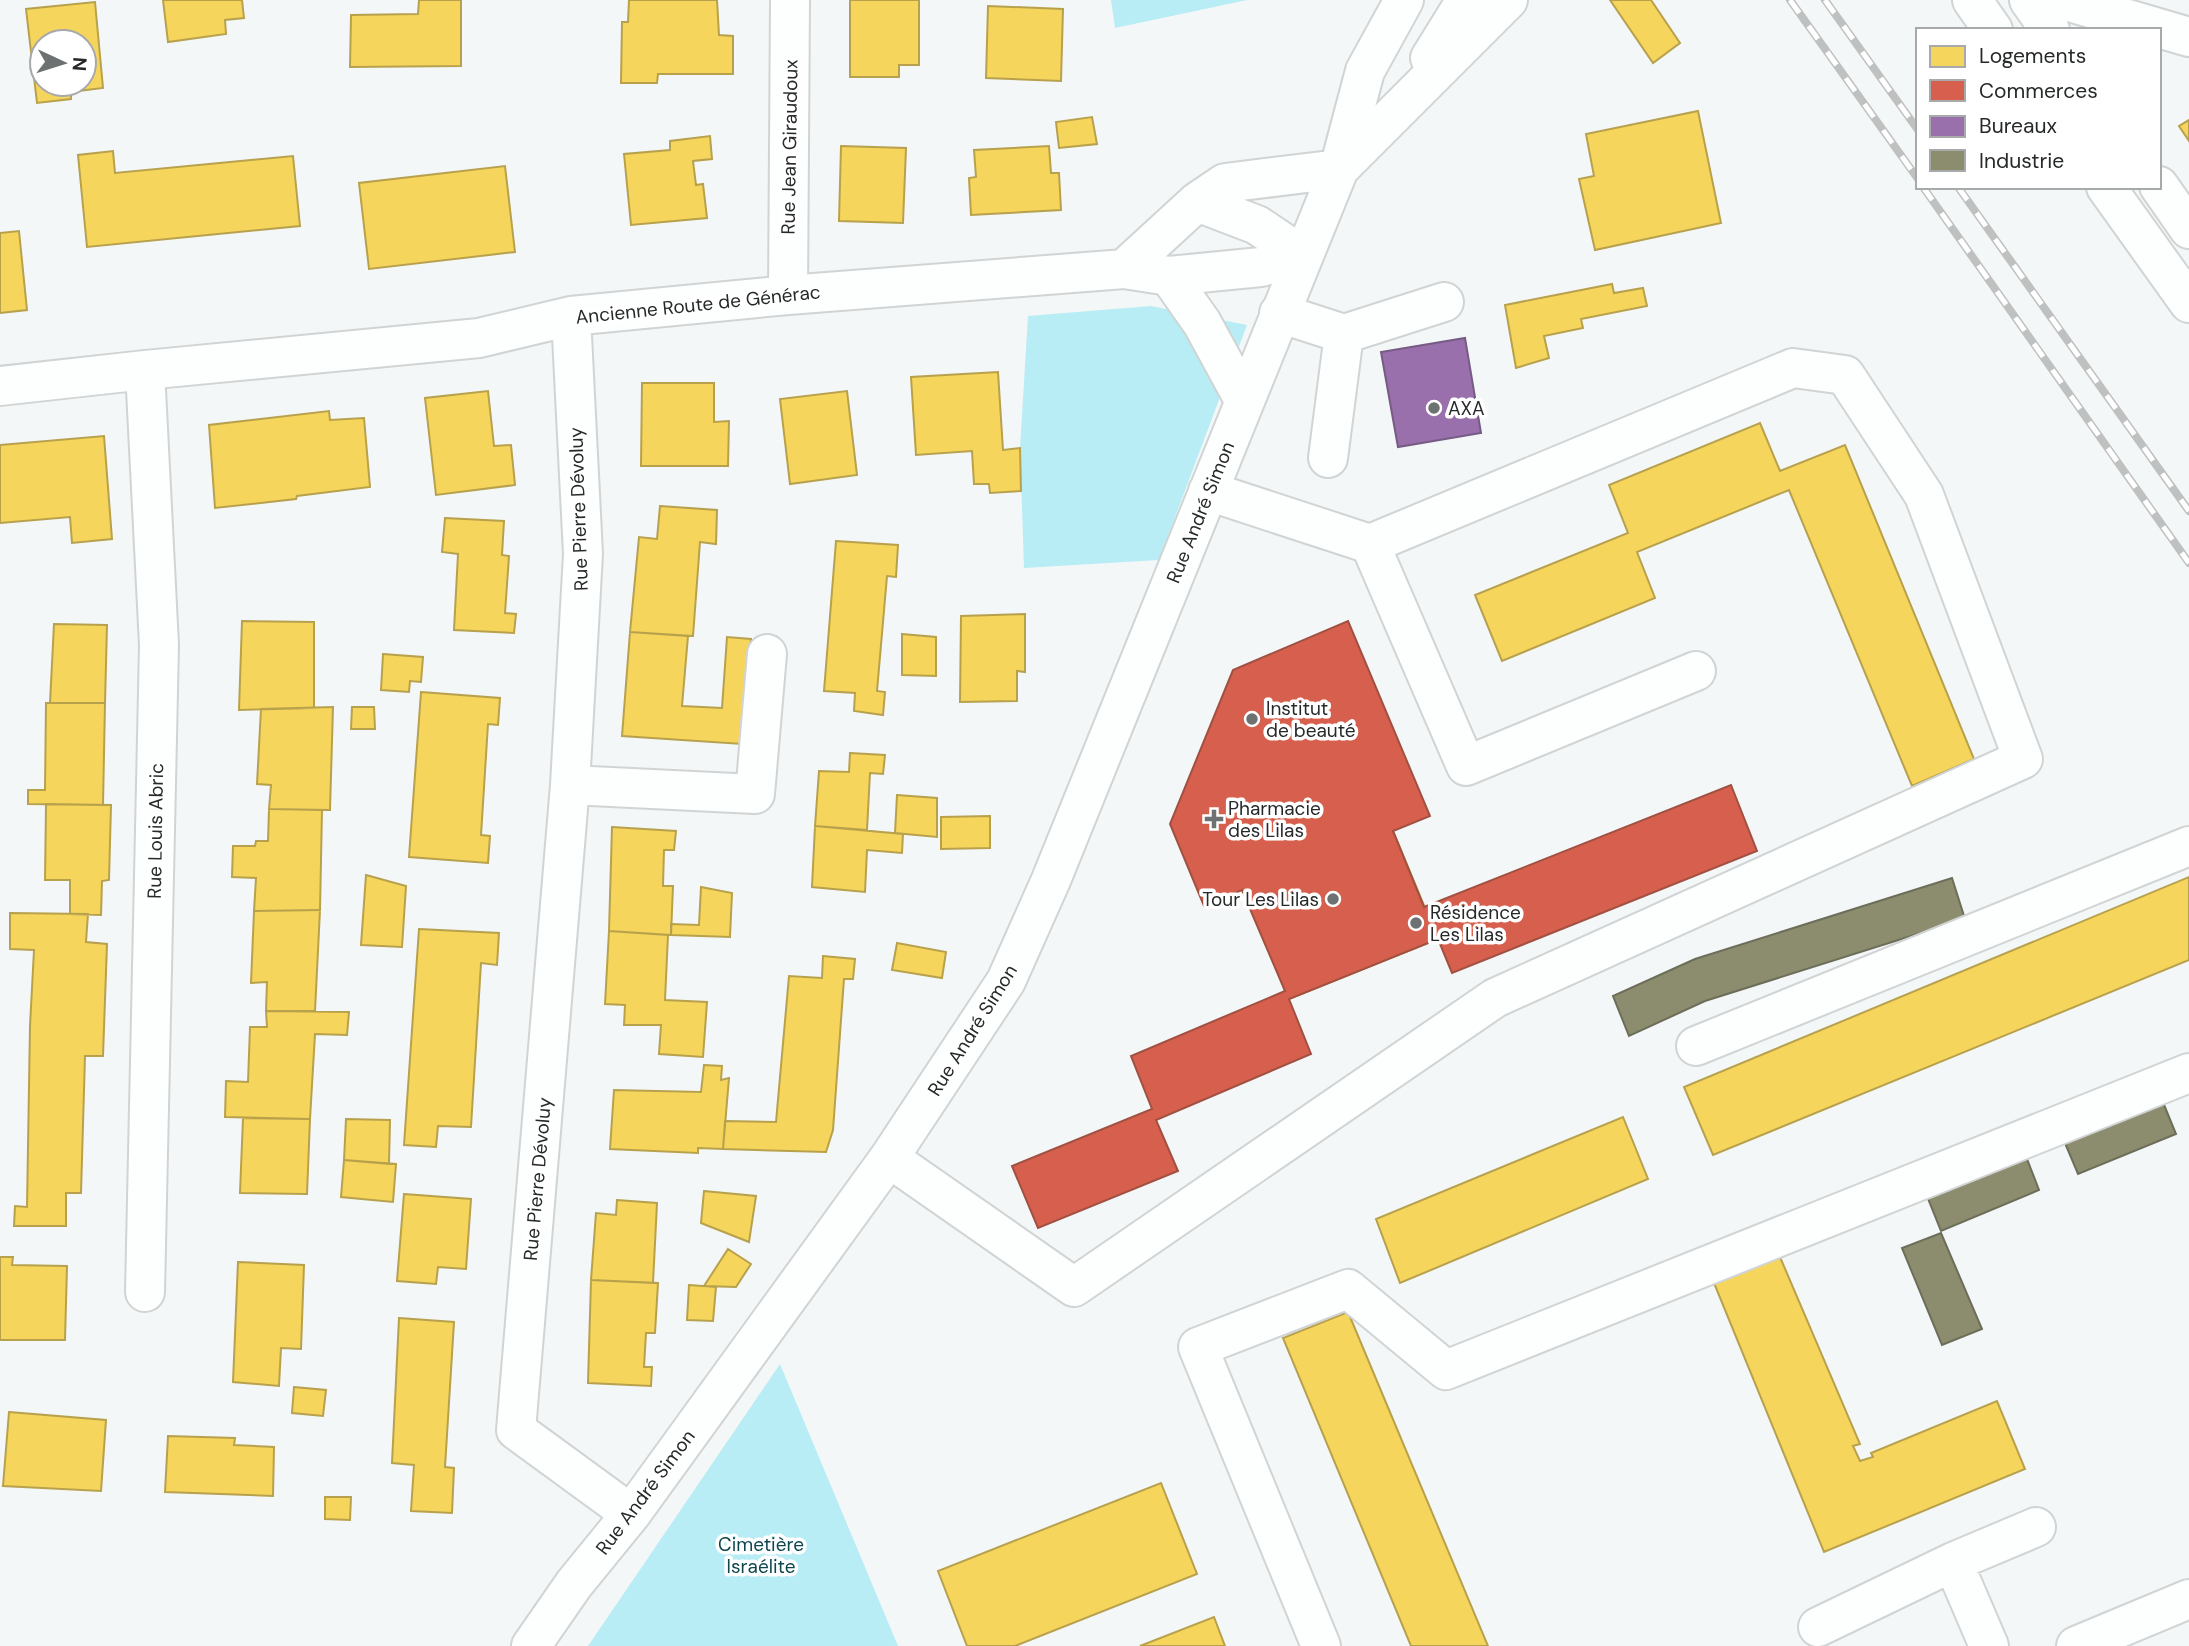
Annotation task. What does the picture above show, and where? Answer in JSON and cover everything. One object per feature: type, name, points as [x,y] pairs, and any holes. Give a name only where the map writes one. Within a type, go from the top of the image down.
[{"type":"street","name":"Rue Jean Giraudoux","points":[[788,295],[790,0]]},
{"type":"street","points":[[1197,202],[1256,225],[1303,256],[1339,169],[1365,71],[1404,0]]},
{"type":"street","points":[[1401,105],[1466,0]]},
{"type":"street","points":[[1124,269],[1197,202],[1225,183],[1339,169],[1508,0]]},
{"type":"street","points":[[1972,0],[1992,28]]},
{"type":"street","points":[[2029,0],[2049,28]]},
{"type":"street","points":[[2063,0],[2158,28]]},
{"type":"street","points":[[2161,29],[2189,37]]},
{"type":"street","points":[[2107,189],[2189,303]]},
{"type":"street","points":[[2161,189],[2189,229]]},
{"type":"street","name":"Ancienne Route de Générac","points":[[0,386],[479,338],[571,316],[788,295],[1124,269],[1169,276],[1261,267],[1303,256]]},
{"type":"street","name":"Rue André Simon","points":[[531,1646],[573,1584],[631,1514],[889,1158],[1006,981],[1051,880],[1303,256]]},
{"type":"street","points":[[1169,276],[1202,323],[1244,400]]},
{"type":"street","points":[[1279,313],[1344,334],[1444,302]]},
{"type":"street","name":"Rue Pierre Dévoluy","points":[[571,316],[583,554],[570,785],[516,1430],[631,1514]]},
{"type":"street","points":[[1328,458],[1344,334]]},
{"type":"street","points":[[889,1158],[1074,1287],[1495,998],[2023,758],[1924,495],[1845,374],[1793,368],[1370,544],[1208,491]]},
{"type":"street","name":"Rue Louis Abric","points":[[145,370],[159,645],[145,1292]]},
{"type":"street","points":[[1370,544],[1466,766],[1696,671]]},
{"type":"street","points":[[570,785],[755,794],[767,654]]},
{"type":"street","points":[[1696,1046],[2189,846]]},
{"type":"street","points":[[1321,1646],[1198,1347],[1349,1289],[1446,1370],[2189,1073]]},
{"type":"street","points":[[1818,1627],[1953,1562],[2036,1527]]},
{"type":"street","points":[[1953,1562],[1989,1646]]},
{"type":"street","points":[[2076,1646],[2189,1599]]},
{"type":"green space","points":[[1111,0],[1247,0],[1115,28]]},
{"type":"green space","points":[[1151,306],[1247,325],[1159,560],[1024,568],[1020,448],[1028,316]]},
{"type":"green space","name":"Cimetière Israélite","points":[[780,1364],[898,1646],[588,1646]]},
{"type":"building: Logements","points":[[163,0],[242,0],[244,18],[225,20],[226,34],[168,42]]},
{"type":"building: Logements","points":[[419,0],[461,0],[461,66],[350,67],[351,15],[418,14]]},
{"type":"building: Logements","points":[[629,0],[717,0],[719,35],[733,36],[733,74],[658,74],[657,83],[621,83],[622,22],[628,22]]},
{"type":"building: Logements","points":[[850,0],[919,0],[919,65],[899,65],[899,77],[850,77]]},
{"type":"building: Logements","points":[[1610,0],[1651,0],[1680,43],[1653,63]]},
{"type":"building: Logements","points":[[95,2],[97,28],[28,28],[26,9]]},
{"type":"building: Logements","points":[[988,6],[1063,9],[1061,81],[986,78]]},
{"type":"building: Logements","points":[[98,34],[103,88],[98,89]]},
{"type":"building: Logements","points":[[36,98],[71,98],[71,99],[37,103]]},
{"type":"building: Logements","points":[[1698,111],[1721,223],[1595,250],[1579,179],[1594,176],[1586,134]]},
{"type":"building: Logements","points":[[1092,117],[1097,144],[1059,148],[1056,122]]},
{"type":"building: Logements","points":[[2189,120],[2189,141],[2179,126]]},
{"type":"building: Logements","points":[[710,136],[712,159],[693,161],[696,185],[703,184],[707,218],[631,225],[624,154],[670,150],[670,141]]},
{"type":"building: Logements","points":[[841,146],[906,148],[903,223],[839,221]]},
{"type":"building: Logements","points":[[1049,146],[1051,173],[1059,173],[1061,210],[971,215],[969,178],[976,177],[974,150]]},
{"type":"building: Logements","points":[[113,151],[115,173],[293,156],[300,226],[87,247],[78,155]]},
{"type":"building: Logements","points":[[505,166],[515,252],[369,269],[359,183]]},
{"type":"building: Logements","points":[[19,231],[27,310],[0,313],[0,233]]},
{"type":"building: Logements","points":[[1612,284],[1614,293],[1643,288],[1647,306],[1581,319],[1583,328],[1544,336],[1549,358],[1516,368],[1505,305]]},
{"type":"building: Logements","points":[[998,372],[1003,450],[1020,448],[1021,491],[990,493],[989,484],[974,484],[972,451],[916,455],[911,377]]},
{"type":"building: Logements","points":[[642,383],[714,383],[714,422],[729,421],[728,466],[641,466]]},
{"type":"building: Logements","points":[[488,391],[494,446],[511,445],[515,485],[436,495],[425,398]]},
{"type":"building: Logements","points":[[847,391],[857,475],[790,484],[780,399]]},
{"type":"building: Logements","points":[[329,411],[330,420],[364,418],[370,487],[215,508],[209,425]]},
{"type":"building: Logements","points":[[1760,423],[1780,471],[1845,445],[1974,759],[1912,786],[1789,490],[1637,552],[1655,598],[1502,661],[1475,595],[1628,533],[1609,485]]},
{"type":"building: Logements","points":[[104,436],[112,539],[72,543],[70,517],[0,523],[0,445]]},
{"type":"building: Logements","points":[[660,506],[717,510],[716,544],[700,542],[693,636],[630,632],[639,537],[657,539]]},
{"type":"building: Logements","points":[[445,518],[504,521],[502,555],[509,556],[505,613],[516,614],[514,633],[454,630],[458,554],[442,552]]},
{"type":"building: Logements","points":[[836,541],[898,545],[896,577],[887,576],[877,691],[885,692],[883,715],[854,711],[855,693],[824,691]]},
{"type":"building: Logements","points":[[1025,614],[1025,672],[1017,671],[1017,701],[960,702],[961,616]]},
{"type":"building: Logements","points":[[242,621],[314,622],[314,708],[239,710]]},
{"type":"building: Logements","points":[[54,624],[107,625],[105,703],[50,703]]},
{"type":"building: Logements","points":[[630,632],[688,636],[682,706],[722,708],[727,637],[751,639],[742,744],[622,736]]},
{"type":"building: Logements","points":[[902,634],[936,637],[936,676],[902,675]]},
{"type":"building: Logements","points":[[383,654],[423,657],[421,682],[410,681],[409,692],[381,690]]},
{"type":"building: Logements","points":[[421,692],[500,698],[498,725],[488,724],[481,835],[490,836],[488,863],[409,857]]},
{"type":"building: Logements","points":[[46,703],[105,703],[103,805],[28,804],[28,790],[45,790]]},
{"type":"building: Logements","points":[[333,707],[330,810],[269,809],[271,785],[257,784],[261,709]]},
{"type":"building: Logements","points":[[352,707],[374,707],[375,729],[351,729]]},
{"type":"building: Logements","points":[[850,753],[885,755],[883,774],[870,773],[867,830],[815,826],[819,771],[849,772]]},
{"type":"building: Logements","points":[[897,795],[937,798],[937,837],[895,833]]},
{"type":"building: Logements","name":"Tour Les Lilas","points":[[1377,802],[1393,831],[1438,939],[1289,999],[1242,890],[1233,858]]},
{"type":"building: Logements","points":[[46,804],[111,805],[109,880],[102,881],[101,915],[70,914],[70,880],[45,880]]},
{"type":"building: Logements","points":[[269,809],[322,810],[320,910],[254,911],[256,878],[232,877],[233,846],[255,846],[256,841],[268,841]]},
{"type":"building: Logements","points":[[990,816],[990,848],[941,849],[941,817]]},
{"type":"building: Logements","points":[[815,826],[903,834],[902,853],[867,850],[865,892],[812,887]]},
{"type":"building: Logements","points":[[612,827],[676,831],[674,850],[664,850],[663,886],[673,886],[671,935],[609,931]]},
{"type":"building: Logements","points":[[366,875],[406,886],[402,947],[361,945]]},
{"type":"building: Logements","points":[[2189,877],[2189,960],[1713,1155],[1684,1087]]},
{"type":"building: Logements","points":[[701,887],[732,893],[730,937],[671,935],[671,924],[699,925]]},
{"type":"building: Logements","points":[[320,910],[315,1011],[266,1011],[267,982],[251,983],[254,911]]},
{"type":"building: Logements","points":[[10,913],[88,914],[86,942],[107,944],[103,1056],[85,1056],[81,1193],[66,1193],[66,1226],[14,1226],[15,1206],[27,1207],[34,950],[10,949]]},
{"type":"building: Logements","points":[[419,929],[499,933],[497,965],[481,963],[471,1127],[438,1126],[436,1147],[404,1145]]},
{"type":"building: Logements","points":[[609,931],[668,935],[665,1000],[707,1002],[703,1057],[659,1054],[661,1025],[624,1025],[625,1005],[605,1004]]},
{"type":"building: Logements","points":[[897,943],[946,952],[942,978],[892,970]]},
{"type":"building: Logements","points":[[823,956],[855,959],[853,979],[844,979],[833,1130],[826,1152],[723,1149],[725,1121],[776,1122],[789,976],[822,978]]},
{"type":"building: Logements","points":[[266,1011],[349,1012],[347,1035],[315,1034],[310,1119],[225,1117],[226,1081],[248,1082],[250,1027],[267,1027]]},
{"type":"building: Logements","points":[[704,1065],[722,1066],[721,1080],[729,1078],[723,1149],[698,1148],[698,1153],[610,1149],[614,1090],[701,1092]]},
{"type":"building: Logements","points":[[1623,1117],[1648,1179],[1400,1283],[1376,1219]]},
{"type":"building: Logements","points":[[243,1118],[310,1119],[307,1194],[240,1193]]},
{"type":"building: Logements","points":[[346,1119],[390,1120],[389,1164],[344,1160]]},
{"type":"building: Logements","points":[[344,1160],[396,1164],[393,1202],[341,1197]]},
{"type":"building: Logements","points":[[704,1191],[756,1196],[749,1242],[701,1223]]},
{"type":"building: Logements","points":[[404,1194],[471,1199],[466,1269],[438,1267],[436,1284],[397,1281]]},
{"type":"building: Logements","points":[[617,1200],[657,1203],[653,1283],[591,1280],[596,1213],[616,1215]]},
{"type":"building: Logements","points":[[728,1249],[751,1264],[736,1287],[704,1286]]},
{"type":"building: Logements","points":[[0,1257],[13,1257],[12,1265],[67,1266],[65,1340],[0,1340]]},
{"type":"building: Logements","points":[[1780,1257],[1860,1444],[1853,1446],[1860,1461],[1873,1457],[1871,1453],[1997,1401],[2025,1469],[1824,1552],[1714,1283]]},
{"type":"building: Logements","points":[[238,1262],[304,1265],[301,1349],[281,1348],[279,1386],[233,1382]]},
{"type":"building: Logements","points":[[591,1280],[658,1283],[655,1333],[646,1333],[644,1367],[652,1367],[651,1386],[588,1383]]},
{"type":"building: Logements","points":[[689,1285],[716,1287],[713,1321],[687,1320]]},
{"type":"building: Logements","points":[[1348,1312],[1488,1646],[1411,1646],[1283,1338]]},
{"type":"building: Logements","points":[[399,1318],[454,1322],[445,1467],[454,1468],[452,1513],[411,1511],[414,1465],[392,1463]]},
{"type":"building: Logements","points":[[294,1387],[326,1390],[323,1416],[292,1413]]},
{"type":"building: Logements","points":[[9,1412],[106,1420],[101,1491],[3,1486]]},
{"type":"building: Logements","points":[[168,1436],[235,1438],[234,1445],[274,1447],[273,1496],[165,1492]]},
{"type":"building: Logements","points":[[1161,1483],[1197,1574],[1015,1646],[967,1646],[938,1571]]},
{"type":"building: Logements","points":[[325,1497],[351,1497],[350,1520],[325,1519]]},
{"type":"building: Logements","points":[[1214,1617],[1225,1646],[1140,1646]]},
{"type":"building: Commerces","name":"Résidence Les Lilas","points":[[1348,621],[1430,816],[1393,831],[1424,907],[1731,785],[1757,851],[1452,973],[1438,939],[1289,999],[1311,1054],[1156,1120],[1178,1171],[1038,1228],[1012,1166],[1152,1109],[1131,1056],[1285,991],[1242,890],[1204,906],[1170,824],[1233,670]]},
{"type":"building: Bureaux","name":"AXA","points":[[1465,338],[1481,433],[1398,447],[1381,352]]},
{"type":"building: Industrie","points":[[1952,878],[1965,919],[1705,1001],[1629,1036],[1613,996],[1695,959]]},
{"type":"building: Industrie","points":[[2160,1095],[2176,1134],[2078,1174],[2062,1136]]},
{"type":"building: Industrie","points":[[2024,1151],[2039,1190],[1941,1231],[1925,1191]]},
{"type":"building: Industrie","points":[[1941,1233],[1982,1329],[1942,1345],[1902,1248]]},
{"type":"railway","points":[[1790,0],[1916,176]]},
{"type":"railway","points":[[1825,0],[1916,127]]},
{"type":"railway","points":[[1924,189],[2189,563]]},
{"type":"railway","points":[[1959,189],[2189,511]]},
{"type":"place","name":"AXA","points":[[1434,408]]},
{"type":"place","name":"Institut de beauté","points":[[1252,719]]},
{"type":"place","name":"Pharmacie des Lilas","points":[[1214,819]]},
{"type":"place","name":"Tour Les Lilas","points":[[1333,899]]},
{"type":"place","name":"Résidence Les Lilas","points":[[1416,923]]}]
